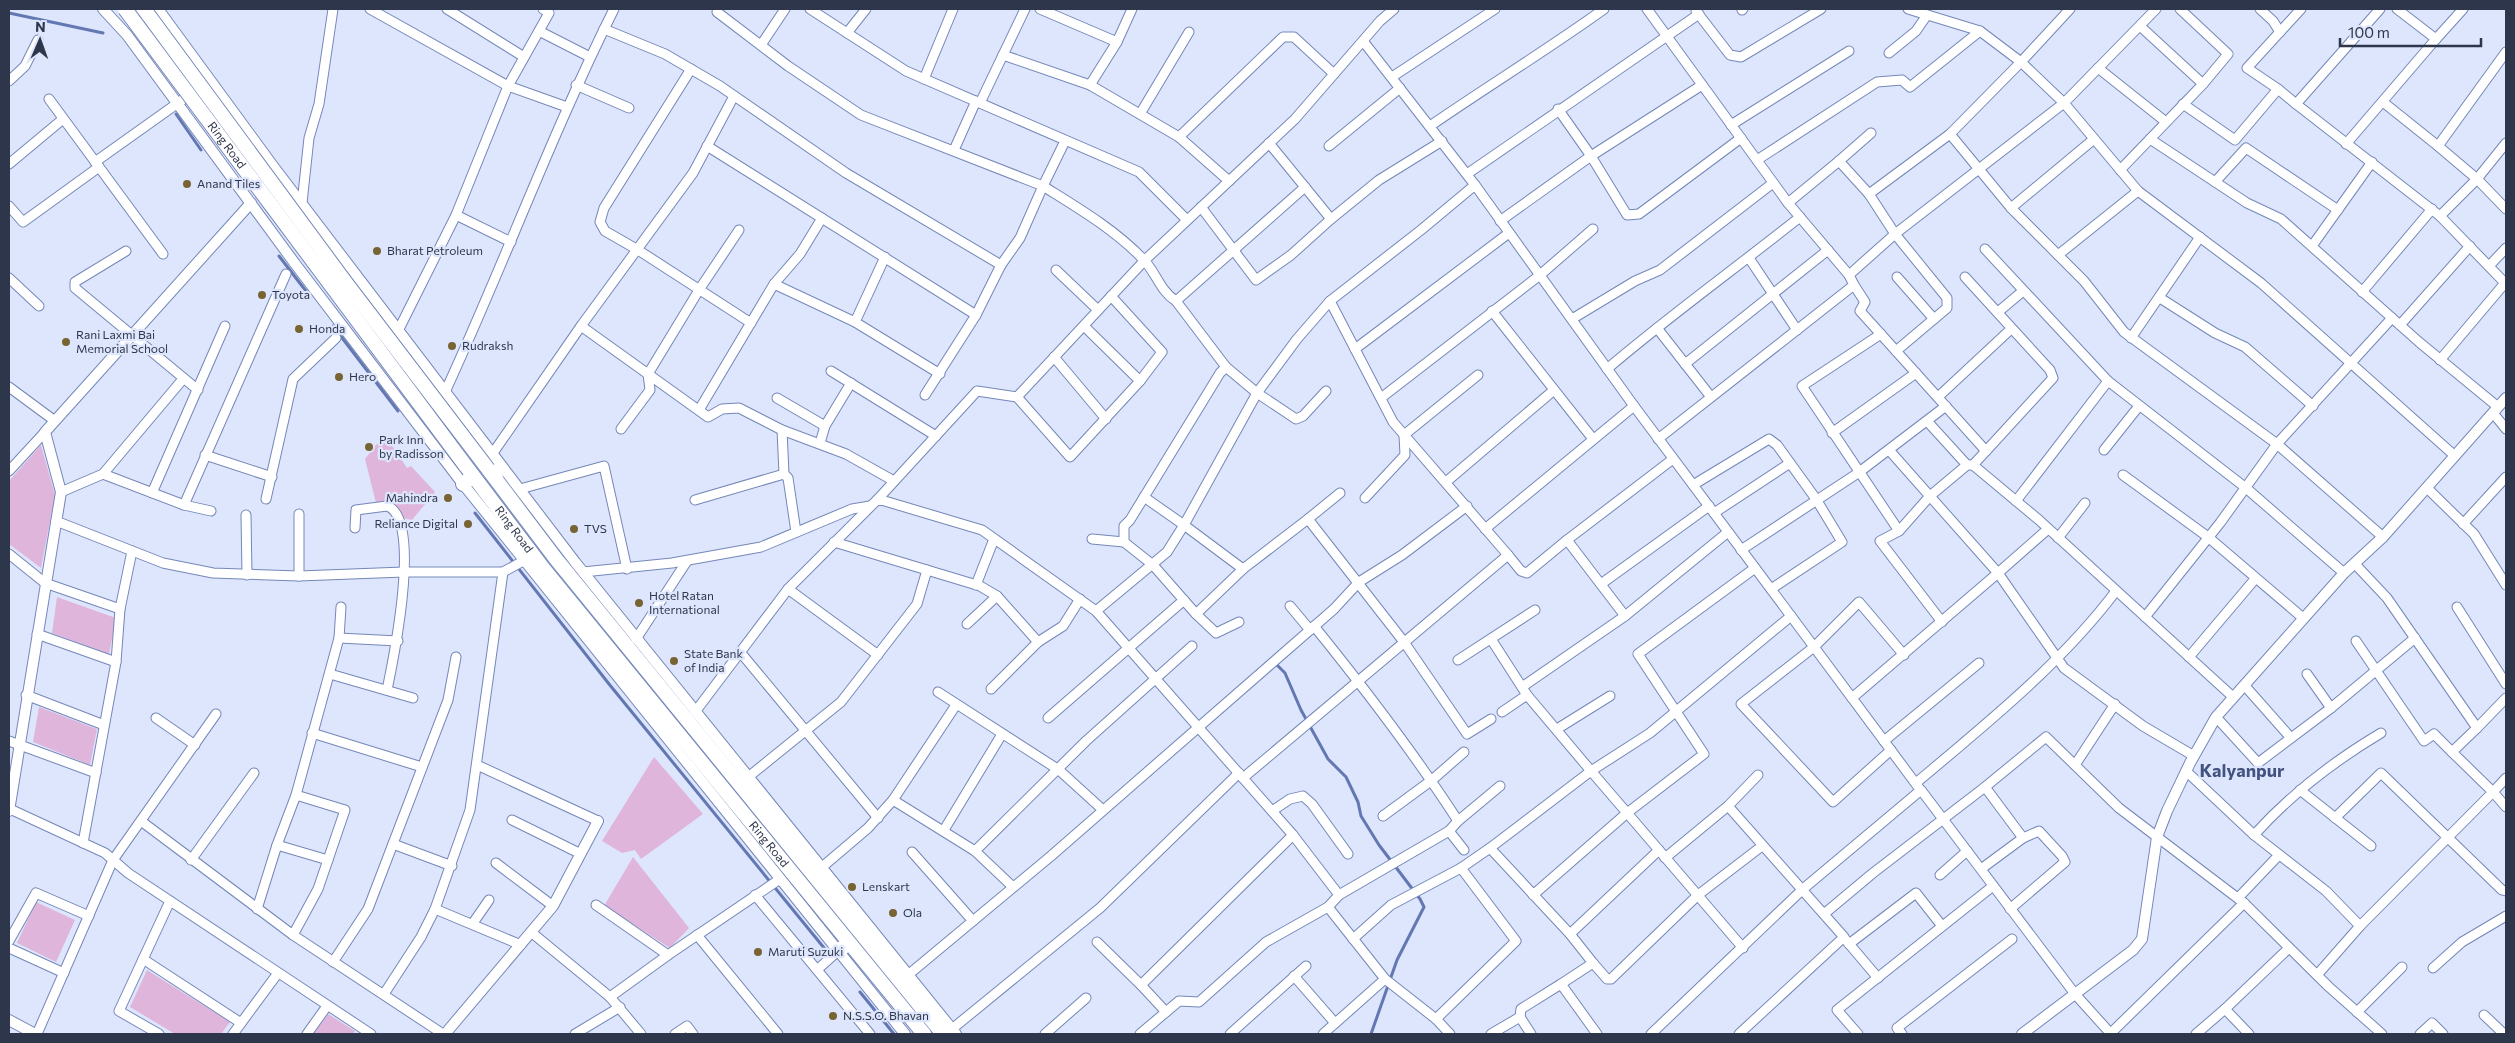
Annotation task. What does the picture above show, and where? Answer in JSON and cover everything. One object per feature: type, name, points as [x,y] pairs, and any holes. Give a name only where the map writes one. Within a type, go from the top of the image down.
[{"type":"highway","name":"Ring Road","points":[[124,9],[467,475],[543,568],[840,950],[924,1034]]},
{"type":"highway","name":"Ring Road","points":[[144,9],[346,283],[562,566],[950,1032]]},
{"type":"street","points":[[103,9],[127,35],[249,206],[467,475],[515,566],[620,682],[778,880],[840,950],[906,1034]]},
{"type":"street","points":[[158,9],[302,203],[583,572],[747,778],[908,975],[950,1032],[1100,908],[1241,776],[1359,681],[1508,555]]},
{"type":"street","points":[[302,203],[309,138],[319,104],[333,9]]},
{"type":"street","points":[[370,9],[508,86],[567,107]]},
{"type":"street","points":[[447,9],[524,57]]},
{"type":"street","points":[[399,329],[456,215],[508,86],[549,13],[543,9]]},
{"type":"street","points":[[446,390],[511,242],[576,85],[614,9]]},
{"type":"street","points":[[761,45],[785,9]]},
{"type":"street","points":[[810,9],[906,71],[1138,172],[1187,220]]},
{"type":"street","points":[[847,33],[866,9]]},
{"type":"street","points":[[924,79],[953,9]]},
{"type":"street","points":[[954,150],[1025,9]]},
{"type":"street","points":[[1040,9],[1117,42]]},
{"type":"street","points":[[1090,86],[1117,42],[1132,9]]},
{"type":"street","points":[[1017,397],[1144,260],[1295,119],[1363,41],[1394,9]]},
{"type":"street","points":[[1392,77],[1495,9]]},
{"type":"street","points":[[1430,126],[1528,58],[1564,38],[1604,9]]},
{"type":"street","points":[[1647,9],[1788,203],[1849,275],[1866,302],[1860,311],[1986,451]]},
{"type":"street","points":[[1467,174],[1697,11],[1730,55],[1741,57],[1821,9]]},
{"type":"street","points":[[1908,9],[1980,31],[2021,62],[2064,103],[2138,191],[2261,283],[2455,456]]},
{"type":"street","points":[[1889,53],[1931,16],[1942,9]]},
{"type":"street","points":[[1869,194],[1950,134],[2070,9]]},
{"type":"street","points":[[1849,275],[1895,234],[2064,103],[2156,9]]},
{"type":"street","points":[[2120,170],[2203,84],[2228,54],[2180,9]]},
{"type":"street","points":[[2260,9],[2273,21],[2280,32]]},
{"type":"street","points":[[2301,9],[2247,68],[2278,89],[2346,144],[2432,209],[2506,284],[2440,360]]},
{"type":"street","points":[[2296,104],[2380,9]]},
{"type":"street","points":[[2397,9],[2436,39]]},
{"type":"street","points":[[2346,144],[2463,9]]},
{"type":"street","points":[[716,10],[788,66],[861,115],[1043,186],[1105,225],[1144,260],[1168,296],[1176,301],[1226,367],[1257,392],[1296,419],[1302,416],[1326,390]]},
{"type":"street","points":[[2140,26],[2203,84]]},
{"type":"street","points":[[604,29],[665,54],[691,69],[734,96],[846,173],[1001,266]]},
{"type":"street","points":[[1757,160],[1877,82],[1902,80],[1910,87],[1980,31]]},
{"type":"street","points":[[538,32],[590,57]]},
{"type":"street","points":[[1140,114],[1189,32]]},
{"type":"street","points":[[1179,137],[1283,37],[1294,37],[1334,74]]},
{"type":"street","points":[[9,81],[25,66],[38,40]]},
{"type":"street","points":[[1363,41],[1475,184],[1658,439],[1967,852],[2075,994],[2111,1034],[2241,901],[2279,855]]},
{"type":"street","points":[[1731,125],[1849,51]]},
{"type":"street","points":[[2438,146],[2506,52]]},
{"type":"street","points":[[1003,55],[1090,86],[1179,137],[1229,181]]},
{"type":"street","points":[[2098,68],[2166,122]]},
{"type":"street","points":[[691,69],[604,208],[600,222],[605,231],[638,250],[751,323]]},
{"type":"street","points":[[9,206],[23,222],[211,80]]},
{"type":"street","points":[[576,85],[629,108]]},
{"type":"street","points":[[1500,221],[1592,156],[1702,85]]},
{"type":"street","points":[[1329,146],[1400,88]]},
{"type":"street","points":[[2235,140],[2278,89]]},
{"type":"street","points":[[500,486],[492,453],[581,326],[693,173],[734,96]]},
{"type":"street","points":[[49,99],[162,254]]},
{"type":"street","points":[[2383,102],[2477,179],[2506,209]]},
{"type":"street","points":[[2183,104],[2338,210]]},
{"type":"street","points":[[1558,109],[1592,156],[1627,214],[1639,214],[1741,138]]},
{"type":"street","points":[[9,164],[63,119]]},
{"type":"street","points":[[1788,203],[1871,133]]},
{"type":"street","points":[[1950,134],[2011,208],[2084,281],[2124,332],[2277,444],[2383,537]]},
{"type":"street","points":[[2011,208],[2094,139]]},
{"type":"street","points":[[2150,139],[2247,203],[2281,219],[2496,410],[2506,429]]},
{"type":"street","points":[[925,395],[976,315],[1001,266],[1020,238],[1065,141]]},
{"type":"street","points":[[1201,207],[1256,280],[1291,256],[1331,219],[1379,180],[1442,141]]},
{"type":"street","points":[[1269,143],[1331,219]]},
{"type":"street","points":[[2440,216],[2477,179],[2506,143]]},
{"type":"street","points":[[707,146],[976,315]]},
{"type":"street","points":[[2215,182],[2246,148]]},
{"type":"street","points":[[1839,161],[1869,194],[1895,234],[1946,298],[1947,308],[1896,351]]},
{"type":"street","points":[[2312,246],[2372,162]]},
{"type":"street","points":[[1572,319],[1635,281],[1660,270],[1774,183]]},
{"type":"street","points":[[1096,611],[1167,552],[1184,525],[1257,392],[1297,339],[1330,301],[1421,230],[1475,184]]},
{"type":"street","points":[[1176,301],[1234,252],[1305,187]]},
{"type":"street","points":[[2058,254],[2138,191]]},
{"type":"street","points":[[9,471],[249,206]]},
{"type":"street","points":[[2362,292],[2432,209]]},
{"type":"street","points":[[456,215],[511,242]]},
{"type":"street","points":[[1607,369],[1800,217]]},
{"type":"street","points":[[699,410],[774,284],[800,254],[822,218]]},
{"type":"street","points":[[1381,398],[1540,275],[1593,229]]},
{"type":"street","points":[[621,428],[650,390],[648,374],[699,290],[739,230]]},
{"type":"street","points":[[1355,349],[1509,233]]},
{"type":"street","points":[[2131,338],[2200,237]]},
{"type":"street","points":[[2400,325],[2470,246]]},
{"type":"street","points":[[2490,266],[2506,248]]},
{"type":"street","points":[[1685,364],[1828,250]]},
{"type":"street","points":[[1985,250],[2108,381],[2246,488],[2344,573]]},
{"type":"street","points":[[126,251],[74,285],[198,390]]},
{"type":"street","points":[[855,322],[885,258]]},
{"type":"street","points":[[1749,258],[1796,330]]},
{"type":"street","points":[[1056,270],[1098,310]]},
{"type":"street","points":[[184,505],[286,274]]},
{"type":"street","points":[[1897,277],[1934,319]]},
{"type":"street","points":[[1942,622],[1880,541],[1899,531],[1930,496],[1986,451],[2053,378],[2050,370],[1965,277]]},
{"type":"street","points":[[9,278],[39,306]]},
{"type":"street","points":[[774,284],[855,322],[940,374]]},
{"type":"street","points":[[1658,439],[1854,285]]},
{"type":"street","points":[[1998,312],[2022,291]]},
{"type":"street","points":[[695,712],[788,589],[878,499],[977,391],[1017,397],[1070,457],[1140,381],[1162,352],[1111,296]]},
{"type":"street","points":[[2160,298],[2215,333],[2245,347],[2313,406]]},
{"type":"street","points":[[1330,301],[1393,422],[1521,571],[1528,573],[1567,540],[1673,458]]},
{"type":"street","points":[[1492,311],[1593,439]]},
{"type":"street","points":[[2145,618],[2246,488],[2277,444],[2392,318]]},
{"type":"street","points":[[152,493],[225,326]]},
{"type":"street","points":[[581,326],[708,417],[722,409],[739,408],[782,430],[846,454],[894,482]]},
{"type":"street","points":[[1084,326],[1140,381]]},
{"type":"street","points":[[1657,328],[1711,397]]},
{"type":"street","points":[[1938,397],[2011,329]]},
{"type":"street","points":[[1881,334],[1802,386],[1858,473],[1899,531]]},
{"type":"street","points":[[266,499],[293,379],[336,338]]},
{"type":"street","points":[[1054,357],[1106,419]]},
{"type":"street","points":[[1124,542],[1124,526],[1130,520],[1220,372],[1226,367]]},
{"type":"street","points":[[831,371],[936,436]]},
{"type":"street","points":[[1832,433],[1916,373]]},
{"type":"street","points":[[1404,435],[1478,375]]},
{"type":"street","points":[[61,492],[103,474],[183,379]]},
{"type":"street","points":[[2016,500],[2108,381]]},
{"type":"street","points":[[820,443],[825,426],[851,383]]},
{"type":"street","points":[[10,389],[55,421]]},
{"type":"street","points":[[1446,482],[1554,390]]},
{"type":"street","points":[[778,398],[825,426]]},
{"type":"street","points":[[2022,1034],[2133,950],[2142,939],[2157,837],[2186,771],[2216,717],[2344,573],[2383,537],[2506,398]]},
{"type":"street","points":[[1485,529],[1634,406]]},
{"type":"street","points":[[1741,550],[1858,473],[1946,406]]},
{"type":"street","points":[[2104,450],[2140,406]]},
{"type":"street","points":[[1927,420],[1970,465],[2016,500],[2048,528],[2233,698]]},
{"type":"street","points":[[782,430],[784,474],[788,478],[796,532]]},
{"type":"street","points":[[45,432],[61,492],[26,695],[13,743],[10,806],[105,853],[170,901],[367,1033]]},
{"type":"street","points":[[1365,498],[1406,455],[1404,435]]},
{"type":"street","points":[[1693,485],[1769,439],[1790,463],[1817,500],[1842,542],[1770,589]]},
{"type":"street","points":[[1889,450],[1998,573],[2064,668],[2143,726],[2194,756]]},
{"type":"street","points":[[205,455],[272,477]]},
{"type":"street","points":[[1601,584],[1711,509],[1790,463]]},
{"type":"street","points":[[520,489],[602,466],[605,467],[627,568]]},
{"type":"street","points":[[103,474],[184,505],[211,511]]},
{"type":"street","points":[[695,500],[784,474]]},
{"type":"street","points":[[2123,475],[2208,537],[2303,618]]},
{"type":"street","points":[[2463,524],[2506,477]]},
{"type":"street","points":[[2427,488],[2474,534],[2506,585]]},
{"type":"street","points":[[1196,614],[1243,569],[1340,493]]},
{"type":"street","points":[[1144,497],[1243,569]]},
{"type":"street","points":[[878,499],[982,530],[1096,611],[1158,679],[1272,811],[1339,895]]},
{"type":"street","points":[[2058,538],[2085,503]]},
{"type":"street","points":[[355,528],[356,510],[387,506],[392,508],[403,533],[404,572],[398,641],[387,690]]},
{"type":"street","points":[[583,572],[687,561],[761,547],[852,509],[870,506]]},
{"type":"street","points":[[908,975],[1013,888],[1312,628],[1359,582],[1402,555],[1467,506]]},
{"type":"street","points":[[299,514],[299,576]]},
{"type":"street","points":[[246,516],[247,575]]},
{"type":"street","points":[[1308,519],[1404,642],[1466,734],[1491,719]]},
{"type":"street","points":[[56,521],[163,563],[213,573],[299,576],[515,566]]},
{"type":"street","points":[[1852,698],[1904,655],[2048,528]]},
{"type":"street","points":[[1522,687],[1625,616],[1728,532]]},
{"type":"street","points":[[976,585],[994,539]]},
{"type":"street","points":[[1092,539],[1124,542],[1153,565],[1196,614],[1216,633],[1239,622]]},
{"type":"street","points":[[1567,540],[1625,616]]},
{"type":"street","points":[[834,542],[976,585],[997,596],[1038,642]]},
{"type":"street","points":[[83,843],[116,662],[120,609],[132,551]]},
{"type":"street","points":[[9,554],[45,583],[120,609]]},
{"type":"street","points":[[636,639],[687,561]]},
{"type":"street","points":[[2355,564],[2388,598],[2477,728]]},
{"type":"street","points":[[384,994],[421,937],[435,909],[452,866],[473,800],[477,765],[515,566]]},
{"type":"street","points":[[1533,895],[1627,813],[1704,754],[1677,709],[1638,654],[1755,568]]},
{"type":"street","points":[[747,778],[841,702],[917,604],[927,570]]},
{"type":"street","points":[[2189,657],[2255,579]]},
{"type":"street","points":[[788,589],[878,655]]},
{"type":"street","points":[[1651,1034],[1744,948],[1803,889],[1919,787],[2057,659],[2086,627],[2093,623],[2116,591]]},
{"type":"street","points":[[967,624],[997,596]]},
{"type":"street","points":[[991,689],[1038,642],[1063,626],[1080,599]]},
{"type":"street","points":[[1048,718],[1128,646],[1184,600]]},
{"type":"street","points":[[1891,750],[1833,802],[1741,704],[1814,647],[1860,602],[1904,655]]},
{"type":"street","points":[[257,909],[277,845],[296,795],[330,674],[339,638],[341,606]]},
{"type":"street","points":[[1290,606],[1359,681],[1432,780],[1458,821]]},
{"type":"street","points":[[2457,608],[2506,684]]},
{"type":"street","points":[[1458,660],[1535,610]]},
{"type":"street","points":[[1353,938],[1391,905],[1461,868],[1591,771],[1650,733],[1791,616]]},
{"type":"street","points":[[37,634],[116,662]]},
{"type":"street","points":[[339,638],[398,641]]},
{"type":"street","points":[[2216,717],[2258,763],[2331,708],[2415,638]]},
{"type":"street","points":[[1491,639],[1527,696],[1744,948]]},
{"type":"street","points":[[2356,641],[2424,741],[2434,734],[2506,807]]},
{"type":"street","points":[[975,851],[1059,770],[1086,741],[1158,679],[1192,646]]},
{"type":"street","points":[[741,653],[878,818]]},
{"type":"street","points":[[333,962],[368,909],[448,700],[456,657]]},
{"type":"street","points":[[1884,741],[1978,663]]},
{"type":"street","points":[[330,674],[413,698]]},
{"type":"street","points":[[2307,674],[2331,708]]},
{"type":"street","points":[[2245,686],[2291,738]]},
{"type":"street","points":[[938,692],[1059,770],[1103,810]]},
{"type":"street","points":[[26,695],[104,725]]},
{"type":"street","points":[[1502,712],[1527,696]]},
{"type":"street","points":[[1557,729],[1610,696]]},
{"type":"street","points":[[2452,752],[2506,698]]},
{"type":"street","points":[[2075,765],[2115,704]]},
{"type":"street","points":[[821,868],[878,818],[893,800],[956,705]]},
{"type":"street","points":[[9,1020],[36,1034],[113,860],[216,714]]},
{"type":"street","points":[[156,718],[194,744]]},
{"type":"street","points":[[312,733],[422,767]]},
{"type":"street","points":[[2254,835],[2276,810],[2300,790],[2345,755],[2382,733]]},
{"type":"street","points":[[944,830],[1002,734]]},
{"type":"street","points":[[1824,914],[2046,737],[2119,808],[2241,901],[2317,975],[2382,1034]]},
{"type":"street","points":[[13,743],[96,773]]},
{"type":"street","points":[[1383,816],[1432,780],[1464,752]]},
{"type":"street","points":[[141,821],[293,936],[444,1034],[553,906],[579,853],[598,821],[477,765]]},
{"type":"street","points":[[2186,771],[2254,835],[2326,891],[2360,926]]},
{"type":"street","points":[[191,860],[254,773]]},
{"type":"street","points":[[2336,818],[2381,773],[2506,891]]},
{"type":"street","points":[[1665,858],[1728,806],[1758,775]]},
{"type":"street","points":[[2317,975],[2360,926],[2506,778]]},
{"type":"street","points":[[1140,1034],[1179,1002],[1199,1002],[1266,942],[1328,907],[1339,895],[1449,831],[1458,821],[1500,786]]},
{"type":"street","points":[[1985,787],[2024,838]]},
{"type":"street","points":[[2300,790],[2371,846]]},
{"type":"street","points":[[293,936],[318,889],[344,810],[296,795]]},
{"type":"street","points":[[1272,811],[1290,799],[1303,796],[1312,804],[1348,854]]},
{"type":"street","points":[[893,800],[975,851],[1013,888]]},
{"type":"street","points":[[1728,806],[1762,846],[1803,889],[1878,978]]},
{"type":"street","points":[[512,820],[579,853]]},
{"type":"street","points":[[1449,831],[1464,850]]},
{"type":"street","points":[[1981,869],[2024,838],[2038,831],[2062,856],[2065,862],[2010,909]]},
{"type":"street","points":[[1141,985],[1293,836]]},
{"type":"street","points":[[393,844],[452,866]]},
{"type":"street","points":[[277,845],[328,860]]},
{"type":"street","points":[[1490,848],[1570,934],[1593,963],[1611,980],[1698,895],[1762,846]]},
{"type":"street","points":[[1570,934],[1659,850]]},
{"type":"street","points":[[912,852],[973,921]]},
{"type":"street","points":[[1940,875],[1967,852]]},
{"type":"street","points":[[496,863],[553,906]]},
{"type":"street","points":[[1436,1019],[1516,941],[1461,868]]},
{"type":"street","points":[[610,997],[778,880]]},
{"type":"street","points":[[1858,1034],[1837,1010],[1993,886]]},
{"type":"street","points":[[9,941],[36,893],[89,916]]},
{"type":"street","points":[[1739,1034],[1846,940],[1916,893],[1942,926]]},
{"type":"street","points":[[755,895],[820,966],[870,1034]]},
{"type":"street","points":[[473,923],[489,900]]},
{"type":"street","points":[[159,1034],[120,1011],[170,901]]},
{"type":"street","points":[[596,905],[668,955]]},
{"type":"street","points":[[1328,907],[1385,979],[1436,1019],[1450,1034]]},
{"type":"street","points":[[435,909],[473,923],[521,945]]},
{"type":"street","points":[[2433,968],[2462,942],[2506,916]]},
{"type":"street","points":[[532,932],[610,997],[641,1034]]},
{"type":"street","points":[[697,935],[778,1034]]},
{"type":"street","points":[[1889,1034],[1899,1031],[2012,939]]},
{"type":"street","points":[[1097,942],[1166,1012]]},
{"type":"street","points":[[9,948],[64,973]]},
{"type":"street","points":[[2196,1034],[2289,948]]},
{"type":"street","points":[[820,966],[840,950]]},
{"type":"street","points":[[143,959],[241,1023]]},
{"type":"street","points":[[1531,1034],[1520,1017],[1521,1009],[1593,963]]},
{"type":"street","points":[[1230,1034],[1306,966]]},
{"type":"street","points":[[2357,1012],[2402,968]]},
{"type":"street","points":[[232,1034],[278,973]]},
{"type":"street","points":[[1294,976],[1335,1023]]},
{"type":"street","points":[[1323,1034],[1385,979]]},
{"type":"street","points":[[1561,984],[1597,1034]]},
{"type":"street","points":[[1045,1034],[1086,998]]},
{"type":"street","points":[[307,1034],[327,1006]]},
{"type":"street","points":[[575,1034],[620,1007]]},
{"type":"street","points":[[2225,1009],[2249,1034]]},
{"type":"street","points":[[2484,1015],[2504,1034]]},
{"type":"street","points":[[1491,1034],[1520,1017]]},
{"type":"street","points":[[2420,1034],[2432,1023],[2443,1034]]},
{"type":"street","points":[[675,1034],[686,1026],[693,1034]]},
{"type":"shaded area","points":[[386,437],[407,468],[411,466],[435,492],[412,520],[402,518],[393,504],[376,503],[365,459],[376,445]]},
{"type":"shaded area","points":[[41,445],[55,495],[41,568],[9,544],[9,481]]},
{"type":"shaded area","points":[[57,597],[116,618],[109,654],[52,633]]},
{"type":"shaded area","points":[[39,707],[97,729],[90,765],[33,742]]},
{"type":"shaded area","points":[[654,757],[703,814],[641,859],[635,850],[622,853],[602,841]]},
{"type":"shaded area","points":[[633,857],[689,928],[670,948],[604,906]]},
{"type":"shaded area","points":[[36,902],[75,920],[56,962],[17,943]]},
{"type":"shaded area","points":[[147,970],[230,1022],[221,1034],[175,1034],[130,1007]]},
{"type":"shaded area","points":[[328,1014],[355,1031],[353,1034],[314,1034]]},
{"type":"waterway","points":[[9,13],[103,33]]},
{"type":"waterway","points":[[176,114],[201,150]]},
{"type":"waterway","points":[[279,256],[309,295]]},
{"type":"waterway","points":[[333,326],[398,411]]},
{"type":"waterway","points":[[475,513],[609,684],[829,954]]},
{"type":"waterway","points":[[1277,665],[1285,673],[1301,710],[1328,759],[1346,777],[1358,802],[1361,816],[1379,845],[1424,907],[1397,960],[1371,1034]]},
{"type":"waterway","points":[[860,992],[894,1034]]},
{"type":"place","name":"Anand Tiles","points":[[187,184]]},
{"type":"place","name":"Bharat Petroleum","points":[[377,251]]},
{"type":"place","name":"Toyota","points":[[262,295]]},
{"type":"place","name":"Honda","points":[[299,329]]},
{"type":"place","name":"Rani Laxmi Bai Memorial School","points":[[66,342]]},
{"type":"place","name":"Rudraksh","points":[[452,346]]},
{"type":"place","name":"Hero","points":[[339,377]]},
{"type":"place","name":"Park Inn by Radisson","points":[[369,447]]},
{"type":"place","name":"Mahindra","points":[[448,498]]},
{"type":"place","name":"Reliance Digital","points":[[468,524]]},
{"type":"place","name":"TVS","points":[[574,529]]},
{"type":"place","name":"Hotel Ratan International","points":[[639,603]]},
{"type":"place","name":"State Bank of India","points":[[674,661]]},
{"type":"place","name":"Lenskart","points":[[852,887]]},
{"type":"place","name":"Ola","points":[[893,913]]},
{"type":"place","name":"Maruti Suzuki","points":[[758,952]]},
{"type":"place","name":"N.S.S.O. Bhavan","points":[[833,1016]]},
{"type":"district","name":"Kalyanpur","points":[[2242,771]]}]
